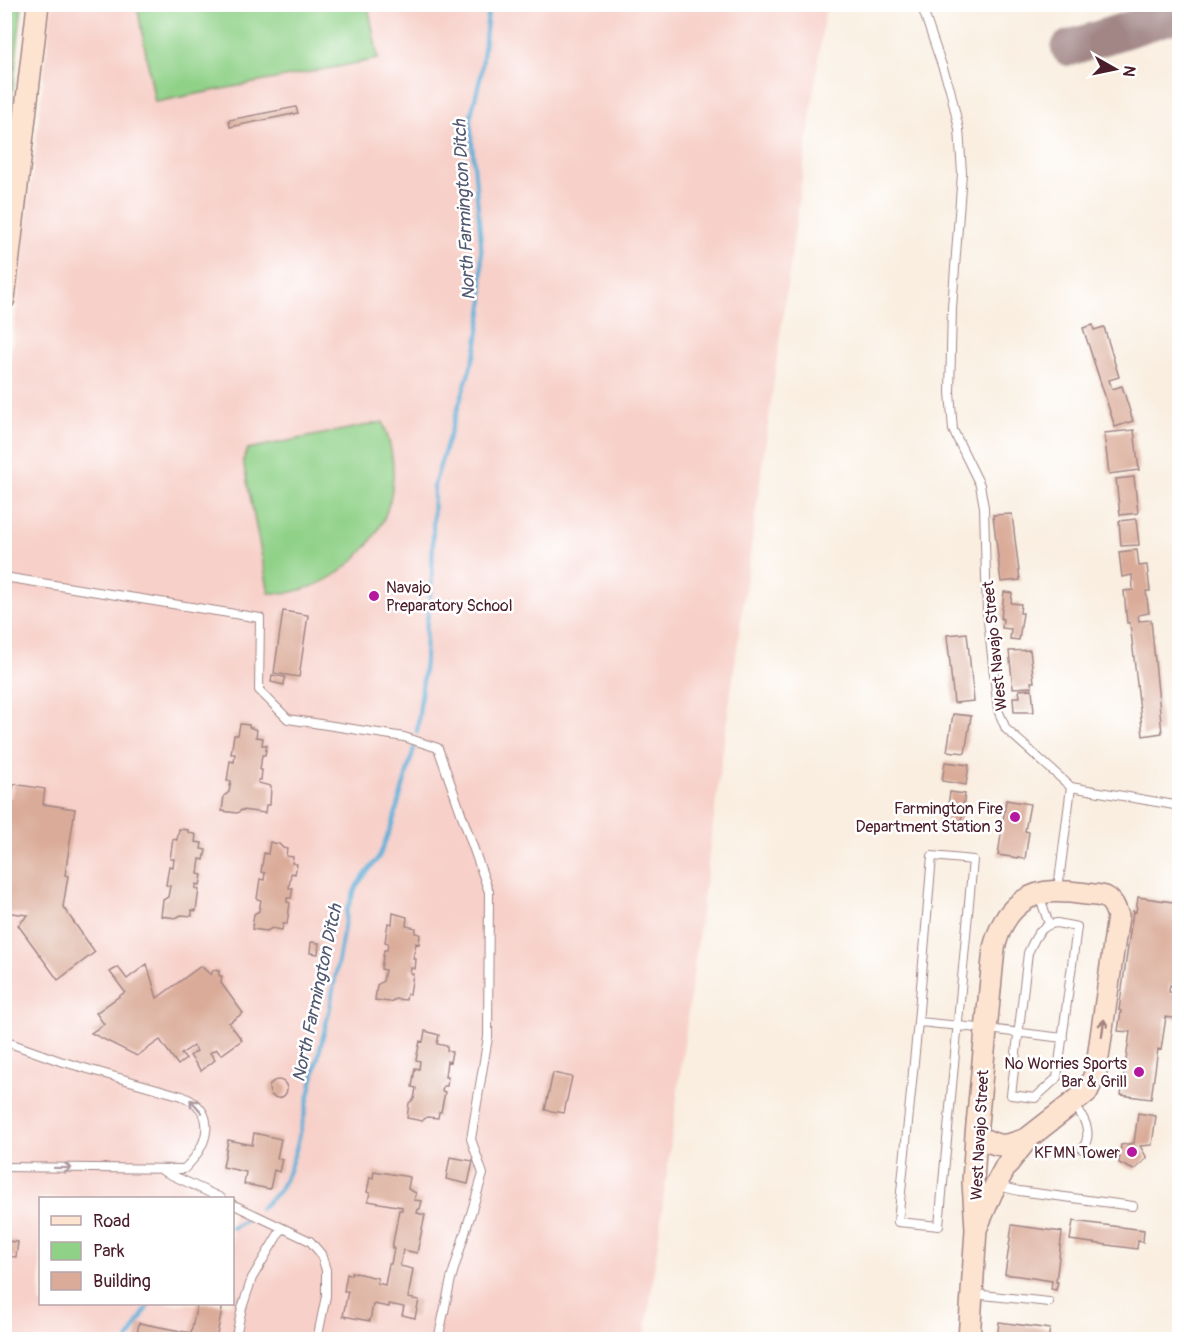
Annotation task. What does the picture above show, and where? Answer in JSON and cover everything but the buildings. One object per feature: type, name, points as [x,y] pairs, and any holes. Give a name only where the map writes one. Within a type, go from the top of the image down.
[{"type":"street","points":[[4,298],[38,4]]},
{"type":"street","points":[[976,1135],[1000,1146],[1014,1144],[1028,1138],[1087,1092],[1096,1072],[1118,916],[1114,904],[1104,896],[1048,892]]},
{"type":"street","name":"West Navajo Street","points":[[969,1340],[976,1229],[973,1182],[994,948],[1000,927],[1010,913],[1023,901],[1048,892]]},
{"type":"street","points":[[976,1229],[1006,1166],[1028,1138]]},
{"type":"lane","name":"West Navajo Street","points":[[921,4],[950,89],[958,129],[962,184],[952,308],[950,392],[953,430],[980,485],[984,507],[987,612],[998,710],[1006,729],[1071,787]]},
{"type":"lane","points":[[4,577],[260,618],[260,690],[288,719],[404,737],[438,748],[489,892],[488,1037],[471,1139],[483,1174],[451,1279],[438,1340]]},
{"type":"lane","points":[[1049,924],[1048,892],[1071,787],[1179,806]]},
{"type":"lane","points":[[932,856],[973,860],[939,1226],[898,1222],[918,1022],[932,856]]},
{"type":"lane","points":[[1049,924],[1077,927],[1057,1078],[1035,1098],[1011,1095],[1028,953],[1036,935],[1049,924]]},
{"type":"lane","points":[[918,1022],[1063,1038]]},
{"type":"lane","points":[[4,1041],[60,1061],[194,1101],[200,1108],[207,1127],[204,1145],[197,1157],[184,1169],[4,1167]]},
{"type":"lane","points":[[1073,1104],[1082,1115],[1087,1127],[1085,1145],[1082,1149]]},
{"type":"lane","points":[[159,1169],[219,1197]]},
{"type":"lane","points":[[973,1182],[1019,1191],[1133,1206]]},
{"type":"lane","points":[[234,1205],[310,1241],[321,1254],[326,1270],[326,1296],[317,1340]]},
{"type":"lane","points":[[235,1340],[252,1278],[282,1228]]},
{"type":"lane","points":[[972,1294],[1049,1302]]},
{"type":"shaded area","name":"Navajo Preparatory School","points":[[52,5],[826,5],[719,779],[645,1339],[5,1340],[4,414]]},
{"type":"green space","points":[[4,5],[22,5],[5,157]]},
{"type":"green space","points":[[137,5],[368,5],[378,59],[155,102]]},
{"type":"green space","points":[[383,422],[391,449],[393,476],[391,497],[385,516],[375,534],[363,551],[331,577],[292,592],[269,593],[243,460],[248,449]]},
{"type":"waterway","name":"North Farmington Ditch","points":[[417,732],[432,579],[434,485],[476,350],[483,305],[481,242],[470,119],[481,75],[489,4]]},
{"type":"waterway","name":"North Farmington Ditch","points":[[260,1209],[279,1191],[289,1171],[330,1007],[347,910],[357,885],[379,857],[393,822],[414,748]]},
{"type":"waterway","name":"North Farmington Ditch","points":[[234,1227],[246,1220]]},
{"type":"waterway","name":"North Farmington Ditch","points":[[128,1340],[148,1305]]},
{"type":"taxiway","points":[[1069,48],[1180,13]]},
{"type":"place","name":"Navajo Preparatory School","points":[[374,596]]},
{"type":"place","name":"Farmington Fire Department Station 3","points":[[1015,817]]},
{"type":"place","name":"No Worries Sports Bar & Grill","points":[[1139,1072]]},
{"type":"place","name":"KFMN Tower","points":[[1132,1152]]}]
